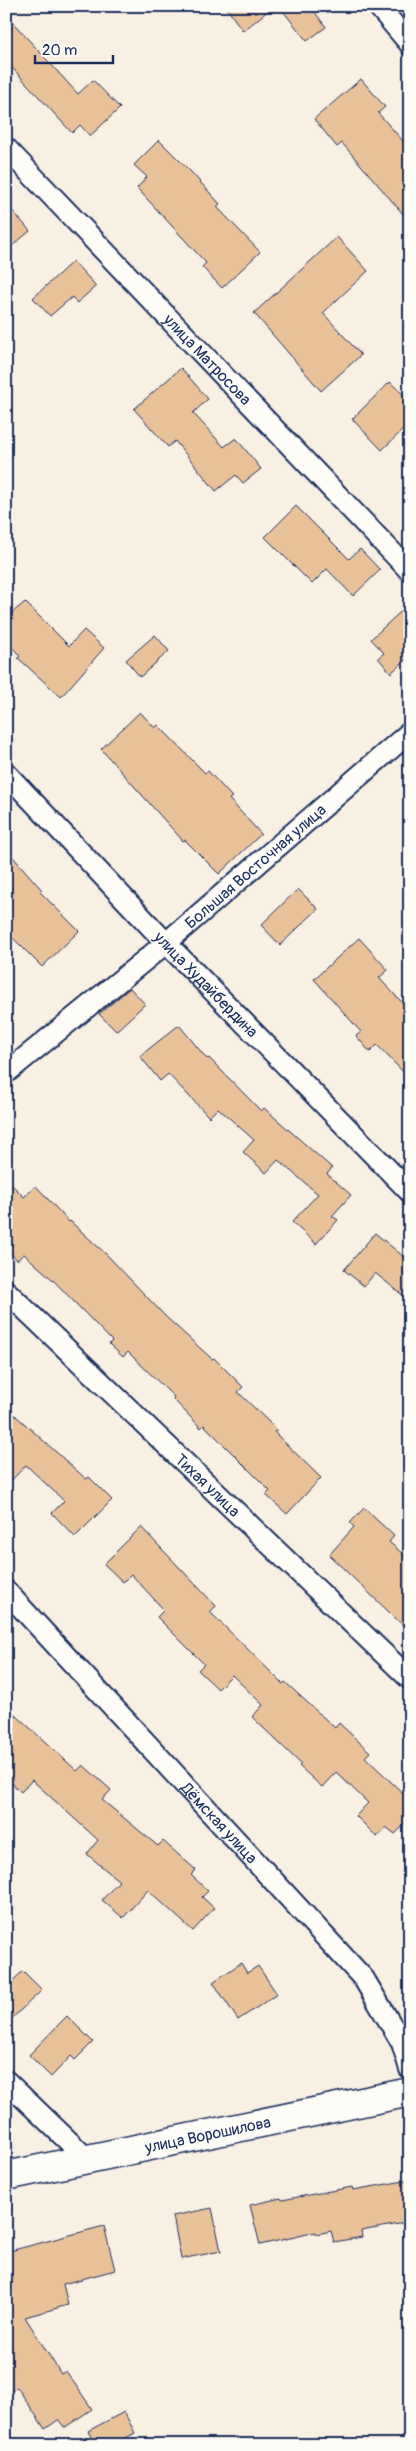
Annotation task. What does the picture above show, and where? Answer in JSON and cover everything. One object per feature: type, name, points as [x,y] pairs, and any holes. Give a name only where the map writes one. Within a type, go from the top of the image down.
[{"type":"street","points":[[378,6],[410,44]]},
{"type":"street","name":"улица Матросова","points":[[6,148],[410,571]]},
{"type":"street","name":"Большая Восточная улица","points":[[6,1073],[166,943],[410,732]]},
{"type":"street","name":"улица Худайбердина","points":[[6,773],[166,943],[410,1192]]},
{"type":"street","name":"Тихая улица","points":[[6,1291],[410,1679]]},
{"type":"street","name":"Дёмская улица","points":[[6,1591],[364,1979],[402,2044],[410,2070]]},
{"type":"street","points":[[6,2081],[86,2158]]},
{"type":"street","name":"улица Ворошилова","points":[[6,2176],[410,2092]]},
{"type":"building","points":[[225,6],[274,6],[243,31]]},
{"type":"building","points":[[279,6],[310,6],[326,27],[307,41]]},
{"type":"building","points":[[6,15],[78,94],[93,80],[120,108],[90,136],[80,125],[72,133],[6,61]]},
{"type":"building","points":[[361,79],[385,107],[378,113],[410,149],[410,222],[342,143],[337,147],[314,119]]},
{"type":"building","points":[[159,140],[220,204],[217,207],[260,252],[222,288],[202,267],[206,263],[137,188],[147,177],[134,165]]},
{"type":"building","points":[[6,203],[30,231],[6,251]]},
{"type":"building","points":[[337,237],[368,271],[323,313],[361,355],[321,391],[254,313]]},
{"type":"building","points":[[73,261],[96,286],[77,303],[72,297],[50,316],[33,298]]},
{"type":"building","points":[[181,368],[208,399],[193,413],[224,447],[236,438],[261,469],[243,483],[236,475],[216,491],[175,441],[168,447],[134,409]]},
{"type":"building","points":[[390,382],[410,401],[410,423],[382,450],[352,419]]},
{"type":"building","points":[[296,506],[349,559],[360,549],[380,570],[353,596],[327,569],[312,584],[265,537]]},
{"type":"building","points":[[25,602],[69,646],[84,630],[104,648],[61,697],[18,658],[20,656],[6,640],[6,618]]},
{"type":"building","points":[[410,603],[410,656],[391,673],[378,658],[384,653],[371,639]]},
{"type":"building","points":[[155,635],[169,651],[140,677],[126,660]]},
{"type":"building","points":[[140,712],[155,728],[158,725],[205,773],[208,771],[232,797],[229,799],[261,834],[219,874],[185,840],[183,841],[101,749]]},
{"type":"building","points":[[6,849],[42,890],[40,892],[79,931],[42,967],[6,931]]},
{"type":"building","points":[[298,889],[318,909],[280,945],[261,925]]},
{"type":"building","points":[[359,938],[388,970],[379,978],[410,1011],[410,1079],[377,1045],[370,1052],[356,1036],[361,1032],[314,979]]},
{"type":"building","points":[[130,988],[145,1004],[116,1031],[99,1014]]},
{"type":"building","points":[[179,1025],[207,1059],[209,1058],[261,1111],[264,1108],[332,1168],[327,1174],[351,1195],[332,1216],[338,1220],[316,1244],[292,1222],[318,1194],[278,1160],[266,1173],[243,1152],[254,1140],[218,1108],[209,1117],[168,1074],[160,1081],[140,1056]]},
{"type":"building","points":[[6,1179],[24,1197],[36,1186],[69,1222],[107,1255],[166,1317],[212,1359],[214,1358],[243,1387],[238,1392],[277,1430],[274,1432],[321,1478],[287,1514],[266,1495],[270,1491],[204,1425],[201,1428],[173,1399],[174,1397],[128,1352],[123,1357],[109,1344],[112,1341],[52,1279],[24,1254],[17,1260],[6,1248]]},
{"type":"building","points":[[375,1233],[410,1262],[410,1301],[375,1273],[364,1286],[344,1270]]},
{"type":"building","points":[[6,1407],[86,1479],[89,1477],[112,1500],[75,1537],[52,1513],[64,1501],[26,1465],[6,1486]]},
{"type":"building","points":[[364,1508],[394,1536],[389,1542],[410,1560],[410,1632],[329,1555],[354,1527],[350,1523]]},
{"type":"building","points":[[141,1527],[216,1606],[210,1612],[283,1684],[285,1682],[335,1728],[339,1723],[370,1752],[365,1757],[410,1800],[410,1819],[395,1834],[386,1827],[377,1837],[356,1816],[368,1803],[336,1772],[322,1787],[299,1766],[301,1764],[252,1717],[263,1705],[232,1675],[218,1689],[198,1670],[204,1664],[157,1617],[164,1610],[131,1574],[123,1582],[104,1564]]},
{"type":"building","points":[[6,1706],[77,1771],[83,1765],[111,1790],[102,1800],[158,1846],[163,1841],[196,1870],[191,1875],[208,1891],[202,1897],[214,1908],[193,1931],[148,1890],[123,1918],[102,1900],[119,1881],[87,1854],[98,1840],[32,1780],[21,1792],[6,1778]]},
{"type":"building","points":[[241,1963],[247,1973],[258,1966],[277,1994],[238,2020],[213,1982]]},
{"type":"building","points":[[23,1971],[42,1990],[6,2024],[6,1987]]},
{"type":"building","points":[[67,2016],[93,2042],[75,2060],[71,2056],[51,2077],[29,2055]]},
{"type":"building","points":[[410,2180],[410,2222],[361,2231],[362,2237],[334,2242],[331,2231],[317,2234],[316,2232],[260,2245],[250,2205],[281,2198],[282,2200],[352,2187],[353,2190]]},
{"type":"building","points":[[212,2208],[221,2251],[181,2259],[173,2216]]},
{"type":"building","points":[[104,2226],[115,2270],[63,2284],[68,2305],[25,2317],[61,2374],[66,2371],[92,2409],[64,2428],[58,2420],[45,2429],[17,2387],[6,2394],[6,2252]]},
{"type":"building","points":[[124,2412],[135,2433],[113,2445],[95,2445],[88,2431]]}]
